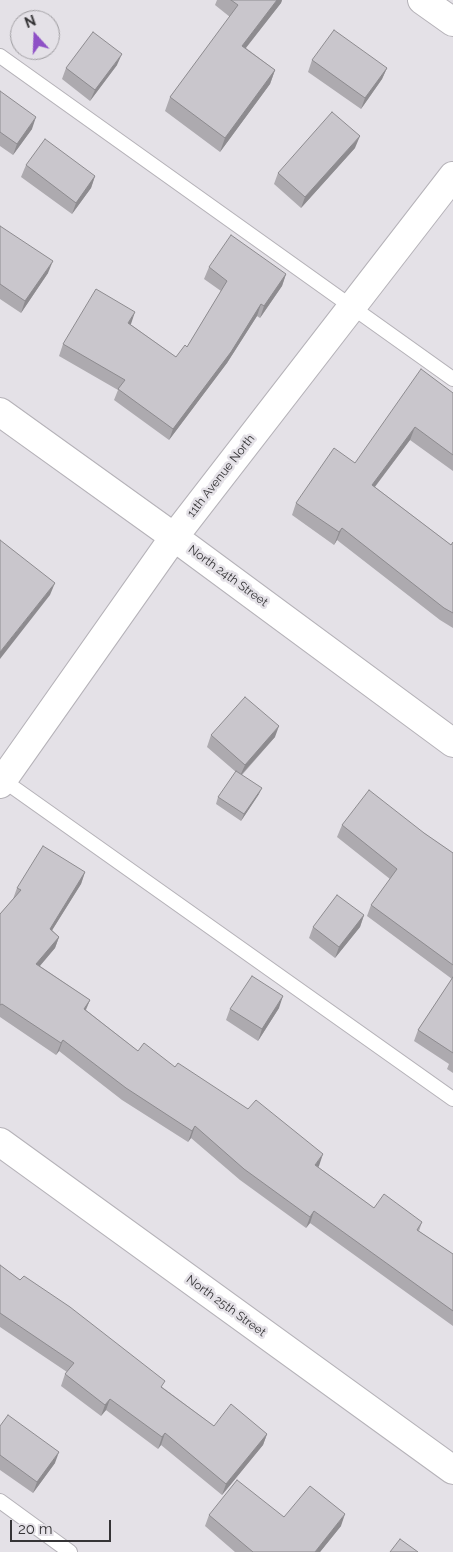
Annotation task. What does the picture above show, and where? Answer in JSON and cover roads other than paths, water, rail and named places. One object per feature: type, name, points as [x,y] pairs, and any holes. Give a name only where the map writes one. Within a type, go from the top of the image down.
[{"type":"street","points":[[422,0],[453,22]]},
{"type":"street","name":"11th Avenue North","points":[[1,781],[174,537],[453,176]]},
{"type":"street","name":"North 24th Street","points":[[0,412],[174,537],[453,743]]},
{"type":"street","name":"North 25th Street","points":[[0,1142],[453,1470]]},
{"type":"lane","points":[[0,56],[453,379]]},
{"type":"lane","points":[[1,781],[453,1099]]},
{"type":"lane","points":[[0,1502],[70,1552]]}]
